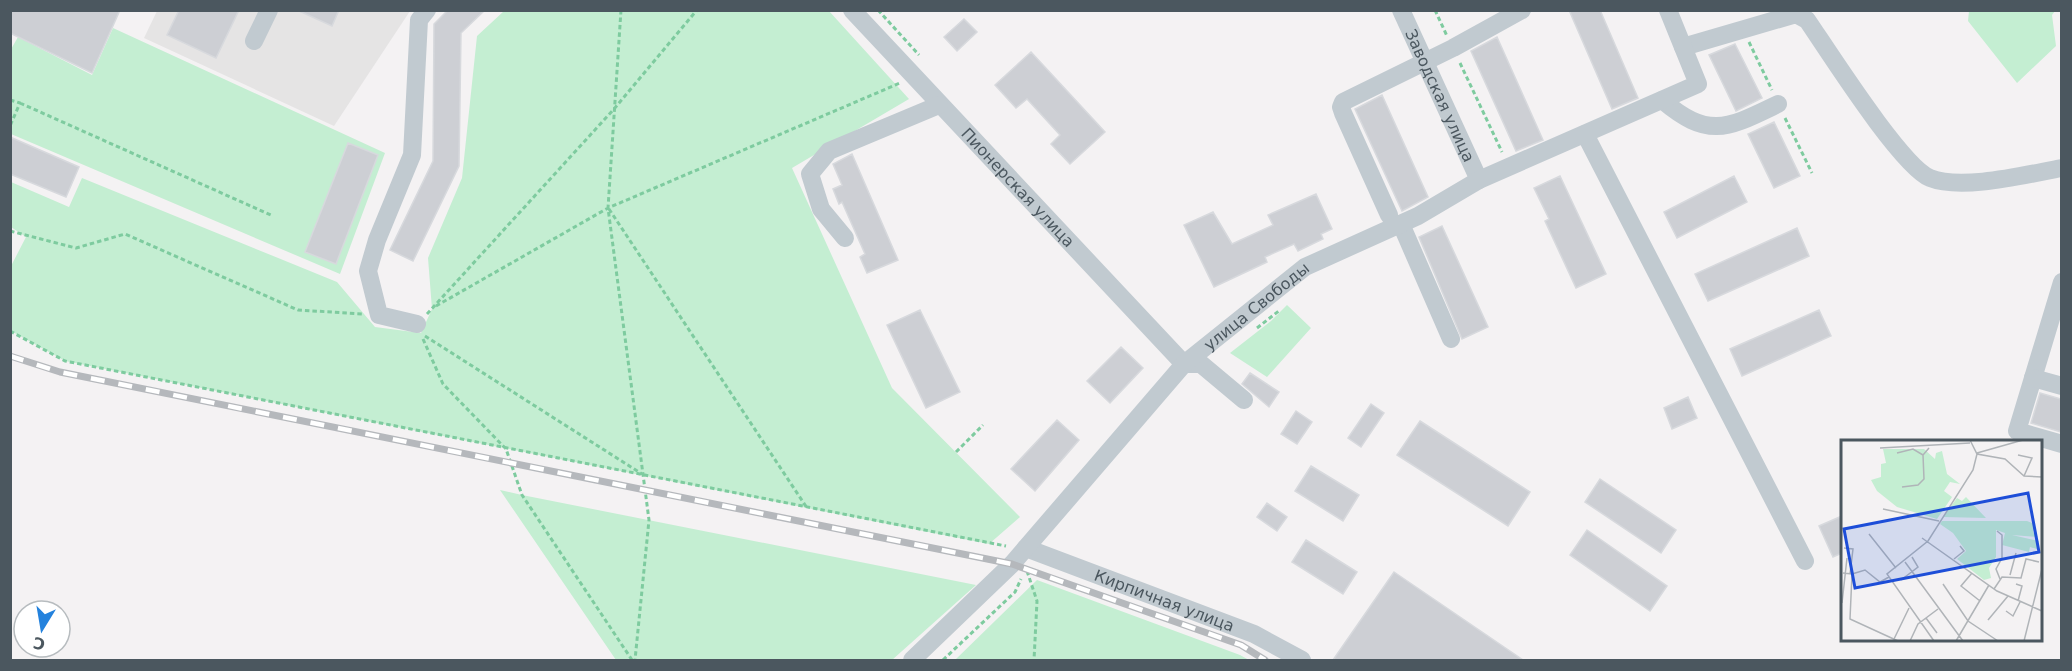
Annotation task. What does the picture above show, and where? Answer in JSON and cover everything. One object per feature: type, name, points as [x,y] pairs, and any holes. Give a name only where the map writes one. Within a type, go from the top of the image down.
[{"type":"street","points":[[254,41],[269,10]]},
{"type":"street","points":[[417,324],[380,315],[368,271],[377,240],[412,155],[419,20],[427,10]]},
{"type":"street","name":"Пионерская улица","points":[[852,10],[1184,364]]},
{"type":"street","name":"Заводская улица","points":[[1401,10],[1479,180]]},
{"type":"street","points":[[1486,30],[1494,10]]},
{"type":"street","points":[[1451,339],[1341,107],[1343,102],[1453,48],[1522,10]]},
{"type":"street","points":[[1668,10],[1683,47],[1796,14],[1807,20],[1898,148],[1930,178],[1960,183],[2061,168]]},
{"type":"street","name":"улица Свободы","points":[[912,660],[1026,548],[1184,364],[1305,267],[1395,219],[1698,84],[1683,47]]},
{"type":"street","points":[[1662,100],[1683,118],[1697,124],[1716,126],[1732,126],[1778,104]]},
{"type":"street","points":[[845,238],[821,209],[810,174],[829,151],[939,105]]},
{"type":"street","points":[[1585,134],[1805,561]]},
{"type":"street","points":[[2061,282],[2055,330],[2033,378],[2017,431],[2061,444]]},
{"type":"street","points":[[1184,364],[1201,364],[1244,400]]},
{"type":"street","points":[[2033,378],[2061,386]]},
{"type":"street","name":"Кирпичная улица","points":[[1026,548],[1254,634],[1302,660]]},
{"type":"path","points":[[621,10],[608,208],[649,520],[634,660]]},
{"type":"path","points":[[697,10],[614,109],[432,309],[608,208],[914,77]]},
{"type":"path","points":[[1435,10],[1509,167]]},
{"type":"path","points":[[10,100],[273,216]]},
{"type":"path","points":[[10,126],[20,103]]},
{"type":"path","points":[[608,208],[807,508]]},
{"type":"path","points":[[10,231],[76,248],[125,234],[298,310],[380,315]]},
{"type":"path","points":[[1251,332],[1270,320],[1286,303]]},
{"type":"path","points":[[10,331],[65,361],[989,544],[1026,548]]},
{"type":"path","points":[[634,660],[522,495],[506,449],[443,384],[421,333],[644,475]]},
{"type":"path","points":[[956,452],[983,425]]},
{"type":"path","points":[[943,660],[1015,592],[1026,569],[1037,601],[1034,660]]},
{"type":"shaded area","points":[[157,11],[410,11],[334,126],[144,38]]},
{"type":"green space","points":[[504,11],[829,11],[909,99],[792,168],[892,388],[1020,517],[989,544],[65,361],[11,331],[10,268],[26,237],[11,227],[11,182],[69,207],[82,178],[337,282],[375,327],[421,333],[432,309],[428,258],[462,178],[477,36]]},
{"type":"green space","points":[[1969,11],[2055,11],[2052,15],[2056,46],[2017,83],[1968,21]]},
{"type":"green space","points":[[113,28],[385,153],[340,274],[11,134],[10,51],[18,37],[92,75]]},
{"type":"green space","points":[[1287,305],[1311,328],[1267,377],[1230,353],[1271,321]]},
{"type":"green space","points":[[500,490],[976,585],[892,660],[616,660]]},
{"type":"green space","points":[[1037,580],[1240,655],[1249,660],[955,660]]},
{"type":"building","points":[[10,10],[120,10],[92,73],[10,33]]},
{"type":"building","points":[[179,10],[239,10],[216,58],[167,35]]},
{"type":"building","points":[[297,10],[339,10],[332,26]]},
{"type":"building","points":[[448,10],[485,10],[461,33],[459,166],[413,261],[390,250],[433,161],[434,24]]},
{"type":"building","points":[[1569,10],[1600,10],[1638,98],[1612,109]]},
{"type":"building","points":[[964,19],[977,32],[957,51],[944,37]]},
{"type":"building","points":[[1497,37],[1543,140],[1516,151],[1471,51]]},
{"type":"building","points":[[1735,44],[1762,98],[1736,111],[1709,55]]},
{"type":"building","points":[[1031,52],[1105,132],[1070,164],[1051,144],[1060,135],[1027,99],[1016,108],[995,85]]},
{"type":"building","points":[[1382,95],[1428,197],[1402,211],[1355,109]]},
{"type":"building","points":[[1774,122],[1800,176],[1774,188],[1748,134]]},
{"type":"building","points":[[10,137],[79,167],[66,197],[10,174]]},
{"type":"building","points":[[348,143],[378,155],[336,264],[305,252]]},
{"type":"building","points":[[852,154],[898,260],[867,273],[860,257],[865,254],[842,202],[839,204],[833,189],[842,185],[833,164]]},
{"type":"building","points":[[1560,176],[1606,274],[1576,288],[1545,221],[1549,219],[1534,188]]},
{"type":"building","points":[[1734,176],[1747,202],[1677,238],[1664,212]]},
{"type":"building","points":[[1316,194],[1332,229],[1321,234],[1323,239],[1298,251],[1294,244],[1265,257],[1267,262],[1214,287],[1184,225],[1213,212],[1232,244],[1273,225],[1268,215]]},
{"type":"building","points":[[1442,226],[1488,327],[1462,339],[1419,237]]},
{"type":"building","points":[[1797,228],[1809,256],[1708,301],[1695,274]]},
{"type":"building","points":[[920,310],[960,392],[926,408],[887,325]]},
{"type":"building","points":[[1819,310],[1831,336],[1742,376],[1730,349]]},
{"type":"building","points":[[1121,347],[1143,368],[1110,403],[1087,381]]},
{"type":"building","points":[[1250,373],[1279,392],[1269,407],[1242,384]]},
{"type":"building","points":[[2040,393],[2061,399],[2061,432],[2031,423]]},
{"type":"building","points":[[1688,397],[1697,418],[1672,429],[1664,408]]},
{"type":"building","points":[[1371,404],[1384,413],[1361,447],[1348,438]]},
{"type":"building","points":[[1296,411],[1312,422],[1297,444],[1281,434]]},
{"type":"building","points":[[1057,420],[1079,440],[1035,491],[1011,469]]},
{"type":"building","points":[[1420,421],[1530,492],[1508,526],[1397,455]]},
{"type":"building","points":[[1311,466],[1359,495],[1343,521],[1295,491]]},
{"type":"building","points":[[1600,479],[1676,530],[1661,553],[1585,502]]},
{"type":"building","points":[[1267,503],[1287,517],[1277,531],[1257,517]]},
{"type":"building","points":[[1841,516],[1841,553],[1833,557],[1819,526]]},
{"type":"building","points":[[1587,530],[1667,586],[1650,611],[1570,555]]},
{"type":"building","points":[[1306,540],[1357,572],[1343,594],[1292,562]]},
{"type":"building","points":[[1394,572],[1523,660],[1333,660]]},
{"type":"railway","points":[[10,356],[60,372],[1012,564],[1241,645],[1265,660]]}]
